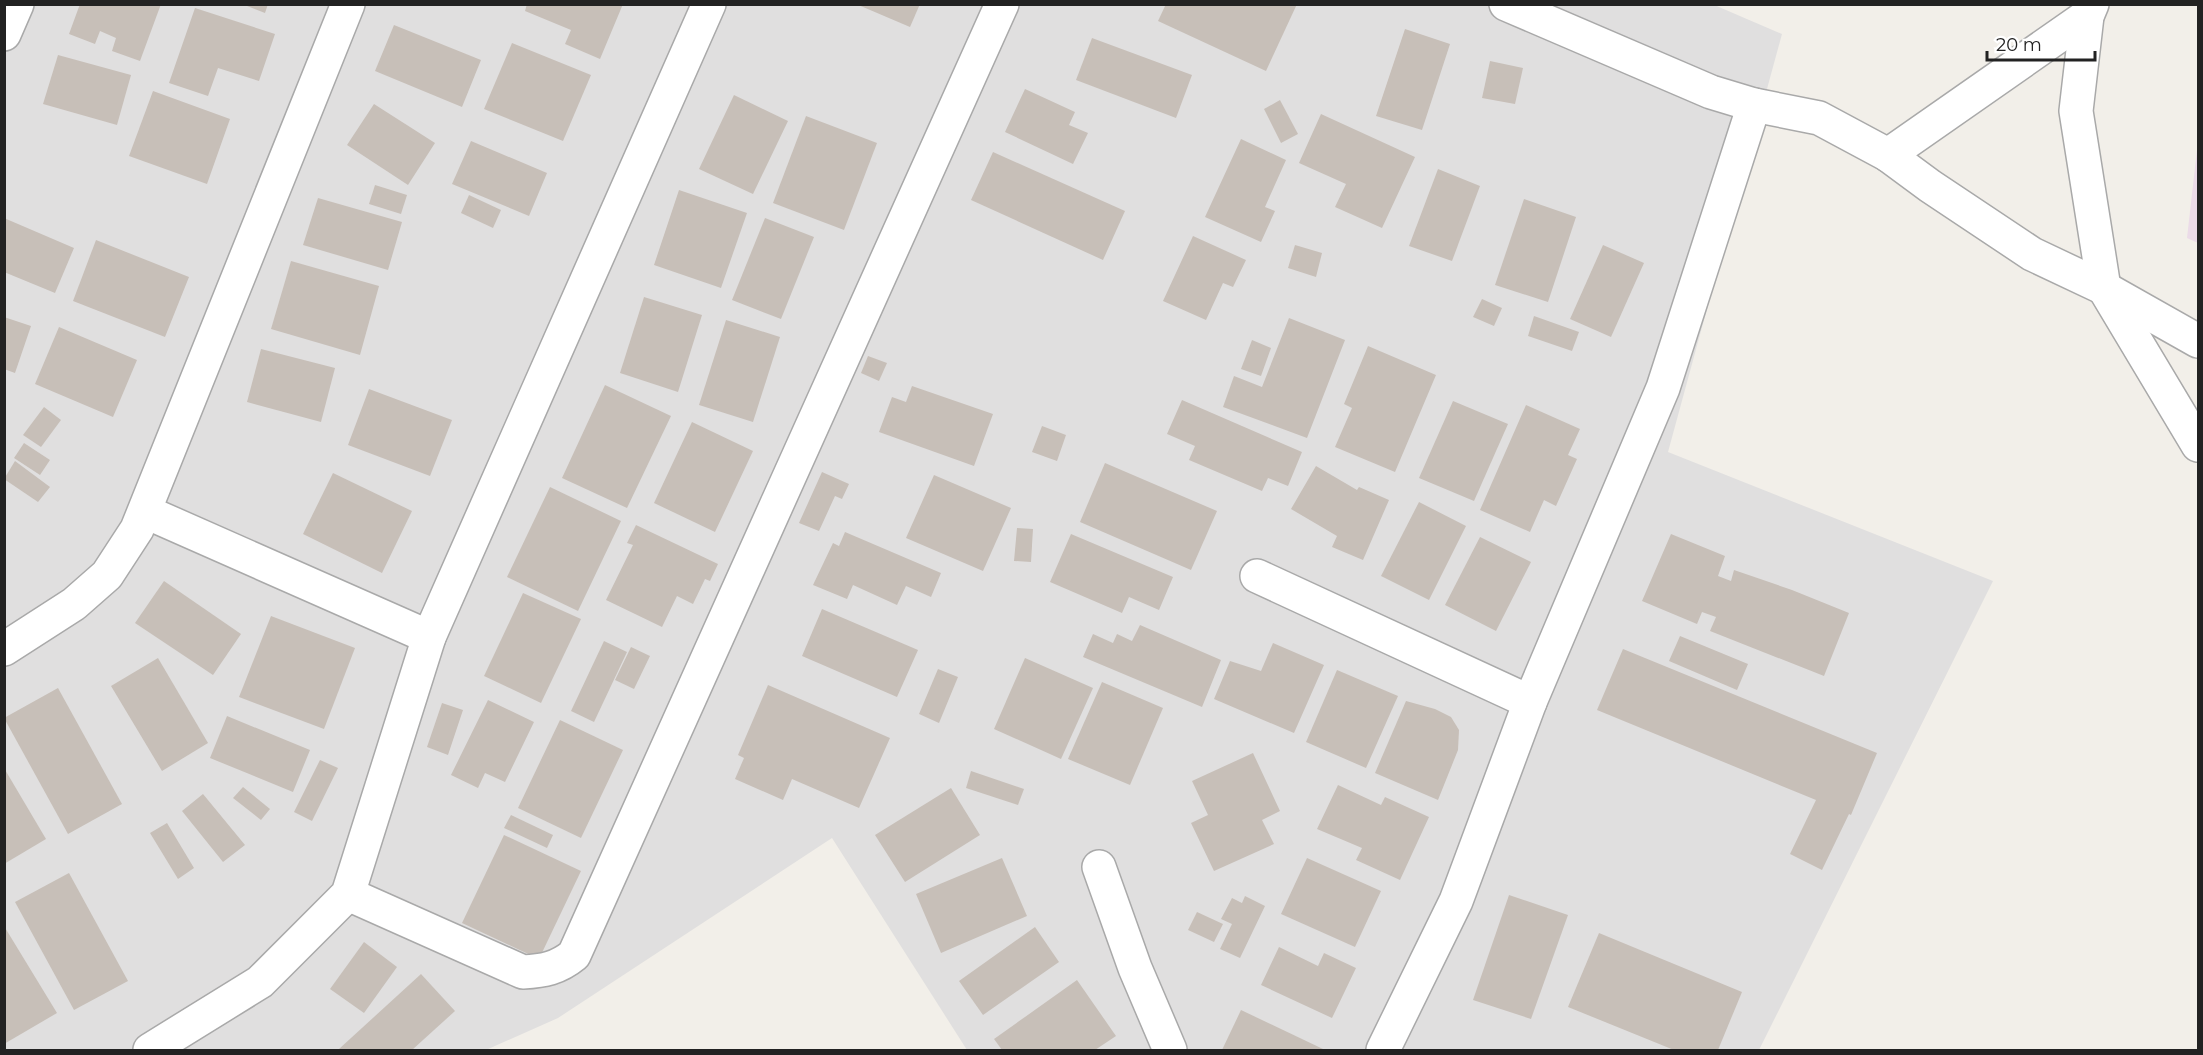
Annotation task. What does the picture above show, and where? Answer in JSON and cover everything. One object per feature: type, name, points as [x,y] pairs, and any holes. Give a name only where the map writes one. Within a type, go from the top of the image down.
[{"type":"street","points":[[4,34],[17,4]]},
{"type":"street","points":[[4,649],[74,604],[107,575],[146,512],[348,4]]},
{"type":"street","points":[[150,1050],[260,982],[348,894],[429,637],[709,4]]},
{"type":"street","points":[[348,894],[524,972],[546,971],[563,964],[574,955],[1002,4]]},
{"type":"street","points":[[1506,4],[1712,92],[1754,105],[1819,118],[1888,155],[2032,254],[2104,288],[2199,341]]},
{"type":"street","points":[[1888,155],[2089,10]]},
{"type":"street","points":[[2089,10],[2076,111],[2104,288],[2199,445]]},
{"type":"street","points":[[1383,1050],[1456,901],[1530,702],[1663,388],[1754,105]]},
{"type":"street","points":[[146,512],[429,637]]},
{"type":"street","points":[[1257,576],[1530,702]]},
{"type":"street","points":[[1099,867],[1135,968],[1170,1050]]},
{"type":"shaded area","points":[[1712,4],[1782,34],[1668,452],[1993,581],[1759,1050],[967,1050],[832,838],[558,1018],[486,1050],[5,1050],[5,5]]},
{"type":"shaded area","points":[[2198,141],[2198,243],[2187,238]]},
{"type":"building","points":[[80,4],[161,4],[140,61],[112,51],[116,38],[100,31],[95,44],[69,34]]},
{"type":"building","points":[[242,4],[268,4],[265,13]]},
{"type":"building","points":[[527,4],[623,4],[600,59],[565,44],[571,30],[525,11]]},
{"type":"building","points":[[856,4],[920,4],[910,27]]},
{"type":"building","points":[[1166,4],[1297,4],[1266,71],[1158,21]]},
{"type":"building","points":[[195,8],[275,34],[259,81],[218,68],[208,96],[169,83]]},
{"type":"building","points":[[394,25],[481,60],[462,107],[375,71]]},
{"type":"building","points":[[1405,29],[1450,44],[1422,130],[1376,116]]},
{"type":"building","points":[[1092,38],[1192,75],[1176,118],[1076,80]]},
{"type":"building","points":[[512,43],[591,75],[563,141],[484,109]]},
{"type":"building","points":[[58,55],[131,75],[117,125],[43,104]]},
{"type":"building","points":[[1490,61],[1523,68],[1515,104],[1482,98]]},
{"type":"building","points":[[1025,89],[1075,112],[1069,125],[1088,133],[1073,164],[1005,132]]},
{"type":"building","points":[[153,91],[230,119],[207,184],[129,156]]},
{"type":"building","points":[[734,95],[788,121],[753,194],[699,169]]},
{"type":"building","points":[[1280,100],[1298,134],[1281,143],[1264,109]]},
{"type":"building","points":[[374,104],[435,143],[408,185],[347,145]]},
{"type":"building","points":[[1321,114],[1415,157],[1382,228],[1335,207],[1346,184],[1299,163]]},
{"type":"building","points":[[806,116],[877,143],[844,230],[773,203]]},
{"type":"building","points":[[1241,139],[1286,160],[1265,207],[1275,211],[1261,242],[1205,217]]},
{"type":"building","points":[[471,141],[547,173],[529,216],[452,184]]},
{"type":"building","points":[[993,152],[1125,211],[1103,260],[971,200]]},
{"type":"building","points":[[1438,169],[1480,186],[1452,261],[1409,246]]},
{"type":"building","points":[[375,185],[407,195],[401,214],[369,204]]},
{"type":"building","points":[[679,190],[747,213],[721,288],[654,265]]},
{"type":"building","points":[[469,195],[501,210],[493,228],[461,213]]},
{"type":"building","points":[[318,198],[402,222],[388,270],[303,245]]},
{"type":"building","points":[[1524,199],[1576,217],[1548,302],[1495,285]]},
{"type":"building","points":[[4,218],[74,248],[55,293],[4,272]]},
{"type":"building","points":[[765,218],[814,237],[781,319],[732,300]]},
{"type":"building","points":[[1193,236],[1246,260],[1233,287],[1223,283],[1206,320],[1163,301]]},
{"type":"building","points":[[96,240],[189,277],[165,337],[73,301]]},
{"type":"building","points":[[1295,245],[1322,253],[1316,277],[1288,268]]},
{"type":"building","points":[[1603,245],[1644,263],[1611,337],[1570,319]]},
{"type":"building","points":[[291,261],[379,286],[360,355],[271,329]]},
{"type":"building","points":[[644,297],[702,315],[678,392],[620,373]]},
{"type":"building","points":[[1482,299],[1502,308],[1494,326],[1473,317]]},
{"type":"building","points":[[1534,316],[1579,332],[1572,351],[1528,336]]},
{"type":"building","points":[[4,317],[31,326],[15,373],[4,369]]},
{"type":"building","points":[[1289,318],[1345,340],[1307,438],[1223,407],[1234,376],[1262,387]]},
{"type":"building","points":[[726,320],[780,337],[753,422],[699,405]]},
{"type":"building","points":[[59,327],[137,360],[113,417],[35,384]]},
{"type":"building","points":[[1252,340],[1271,348],[1261,376],[1241,369]]},
{"type":"building","points":[[1368,346],[1436,375],[1395,472],[1335,447],[1352,408],[1344,404]]},
{"type":"building","points":[[261,349],[335,368],[321,422],[247,402]]},
{"type":"building","points":[[868,356],[887,363],[879,381],[861,373]]},
{"type":"building","points":[[605,385],[671,416],[627,508],[562,478]]},
{"type":"building","points":[[912,386],[993,414],[974,466],[879,432],[892,397],[906,402]]},
{"type":"building","points":[[369,389],[452,420],[430,476],[348,445]]},
{"type":"building","points":[[1182,400],[1302,452],[1288,486],[1268,478],[1262,491],[1189,460],[1195,446],[1167,434]]},
{"type":"building","points":[[1453,401],[1508,424],[1474,501],[1419,478]]},
{"type":"building","points":[[1526,405],[1580,429],[1568,455],[1577,459],[1556,506],[1544,500],[1530,532],[1480,510]]},
{"type":"building","points":[[44,407],[61,420],[41,447],[23,435]]},
{"type":"building","points":[[692,422],[753,451],[715,532],[654,503]]},
{"type":"building","points":[[1042,426],[1066,435],[1057,461],[1032,452]]},
{"type":"building","points":[[24,443],[50,460],[40,475],[14,458]]},
{"type":"building","points":[[15,461],[50,487],[38,502],[4,479]]},
{"type":"building","points":[[1105,463],[1217,511],[1191,570],[1080,522]]},
{"type":"building","points":[[1316,466],[1357,490],[1359,487],[1389,500],[1363,560],[1332,547],[1337,536],[1291,509]]},
{"type":"building","points":[[822,472],[849,484],[842,499],[835,496],[819,531],[799,523]]},
{"type":"building","points":[[333,473],[412,511],[382,573],[303,534]]},
{"type":"building","points":[[934,475],[1011,508],[983,571],[906,538]]},
{"type":"building","points":[[550,487],[621,521],[578,611],[507,577]]},
{"type":"building","points":[[1419,502],[1466,526],[1429,600],[1381,576]]},
{"type":"building","points":[[636,525],[718,564],[710,581],[705,579],[693,604],[677,596],[662,627],[606,600],[633,545],[627,543]]},
{"type":"building","points":[[1017,528],[1033,529],[1031,562],[1014,561]]},
{"type":"building","points":[[845,532],[941,573],[931,597],[906,586],[897,605],[853,585],[847,599],[813,585],[833,543],[839,546]]},
{"type":"building","points":[[1071,534],[1173,577],[1159,610],[1129,597],[1122,613],[1050,582]]},
{"type":"building","points":[[1671,534],[1725,556],[1718,576],[1731,581],[1734,570],[1849,613],[1824,676],[1710,631],[1716,617],[1702,612],[1697,624],[1642,601]]},
{"type":"building","points":[[1480,537],[1531,562],[1496,631],[1445,605]]},
{"type":"building","points":[[164,581],[241,634],[213,675],[135,623]]},
{"type":"building","points":[[523,593],[581,619],[541,703],[484,676]]},
{"type":"building","points":[[822,609],[918,650],[897,697],[802,656]]},
{"type":"building","points":[[271,616],[355,648],[324,729],[239,697]]},
{"type":"building","points":[[1140,625],[1221,660],[1202,707],[1083,657],[1093,634],[1113,643],[1117,634],[1132,641]]},
{"type":"building","points":[[1680,636],[1748,664],[1737,690],[1669,661]]},
{"type":"building","points":[[604,641],[627,652],[594,722],[571,711]]},
{"type":"building","points":[[1273,643],[1324,665],[1294,733],[1214,699],[1230,661],[1261,671]]},
{"type":"building","points":[[631,647],[650,656],[634,689],[615,680]]},
{"type":"building","points":[[1623,649],[1877,753],[1851,815],[1849,814],[1822,870],[1790,854],[1816,800],[1597,710]]},
{"type":"building","points":[[158,658],[208,743],[162,771],[111,686]]},
{"type":"building","points":[[1025,658],[1093,688],[1061,759],[994,729]]},
{"type":"building","points":[[938,669],[958,677],[939,723],[919,714]]},
{"type":"building","points":[[1337,670],[1398,696],[1366,768],[1306,742]]},
{"type":"building","points":[[1102,682],[1163,708],[1130,785],[1068,759]]},
{"type":"building","points":[[768,685],[890,738],[859,808],[792,779],[783,800],[735,779],[744,758],[738,755]]},
{"type":"building","points":[[58,688],[122,804],[68,834],[4,718]]},
{"type":"building","points":[[488,700],[534,722],[505,782],[485,773],[478,788],[451,775]]},
{"type":"building","points":[[1406,701],[1435,709],[1451,717],[1459,730],[1458,750],[1438,800],[1375,773]]},
{"type":"building","points":[[442,703],[463,710],[448,755],[427,747]]},
{"type":"building","points":[[227,716],[310,750],[293,792],[210,758]]},
{"type":"building","points":[[560,720],[623,750],[581,838],[518,808]]},
{"type":"building","points":[[1253,753],[1280,811],[1262,820],[1274,844],[1214,871],[1191,823],[1208,815],[1192,781]]},
{"type":"building","points":[[320,760],[338,768],[312,821],[294,812]]},
{"type":"building","points":[[4,768],[46,839],[4,864]]},
{"type":"building","points":[[971,771],[1024,789],[1018,805],[966,788]]},
{"type":"building","points":[[1338,785],[1381,805],[1385,797],[1429,817],[1400,880],[1356,860],[1362,848],[1317,829]]},
{"type":"building","points":[[243,787],[270,809],[261,820],[233,798]]},
{"type":"building","points":[[951,788],[980,835],[905,882],[875,835]]},
{"type":"building","points":[[203,794],[245,845],[223,862],[182,811]]},
{"type":"building","points":[[511,815],[553,835],[547,848],[504,828]]},
{"type":"building","points":[[167,823],[194,868],[178,879],[150,833]]},
{"type":"building","points":[[504,835],[581,871],[539,959],[462,923]]},
{"type":"building","points":[[1002,858],[1027,916],[941,953],[916,894]]},
{"type":"building","points":[[1307,858],[1381,891],[1355,947],[1281,914]]},
{"type":"building","points":[[69,873],[128,981],[74,1010],[15,902]]},
{"type":"building","points":[[1509,895],[1568,915],[1531,1019],[1473,1000]]},
{"type":"building","points":[[1245,896],[1265,906],[1240,958],[1220,949],[1232,924],[1221,919],[1232,898],[1242,903]]},
{"type":"building","points":[[1197,912],[1223,924],[1214,942],[1188,930]]},
{"type":"building","points":[[4,926],[57,1013],[4,1044]]},
{"type":"building","points":[[1035,927],[1059,962],[983,1015],[959,981]]},
{"type":"building","points":[[1599,933],[1742,992],[1718,1050],[1674,1050],[1568,1007]]},
{"type":"building","points":[[364,942],[397,967],[364,1013],[330,989]]},
{"type":"building","points":[[1279,947],[1318,966],[1324,953],[1356,968],[1332,1018],[1261,985]]},
{"type":"building","points":[[421,974],[455,1011],[412,1050],[339,1049]]},
{"type":"building","points":[[1077,980],[1116,1036],[1095,1050],[1002,1050],[994,1039]]},
{"type":"building","points":[[1241,1010],[1323,1049],[1323,1050],[1222,1050]]}]
